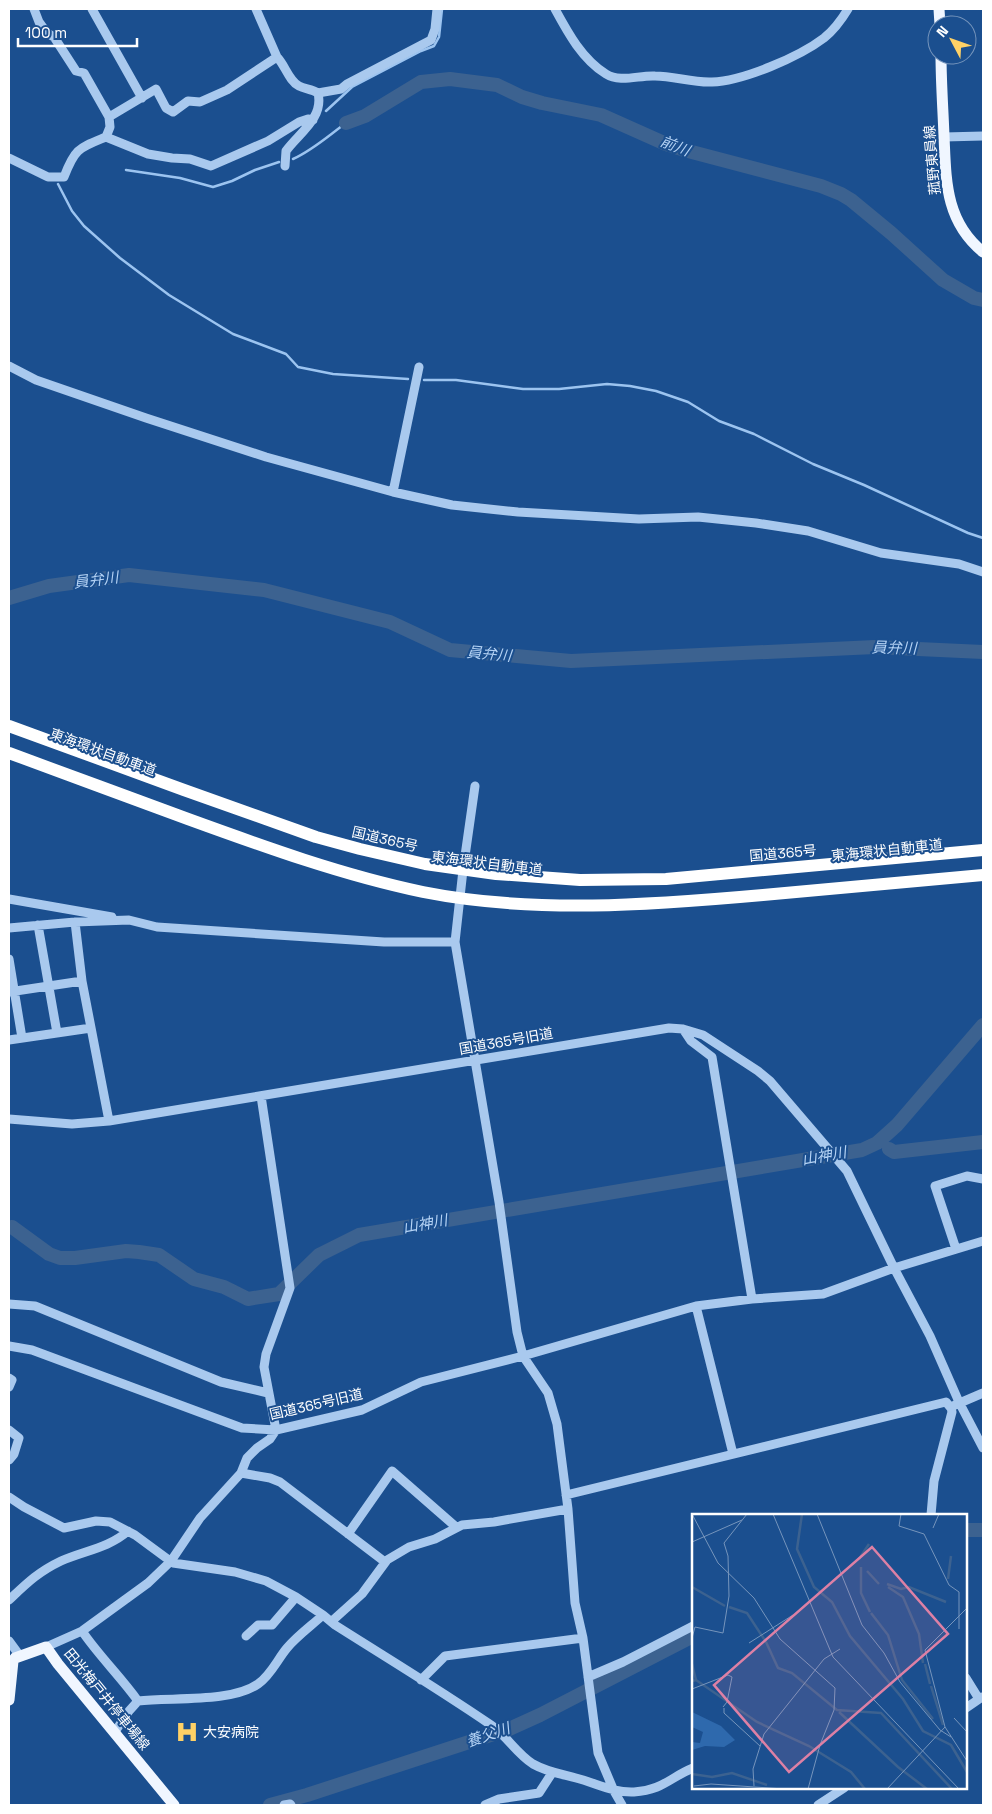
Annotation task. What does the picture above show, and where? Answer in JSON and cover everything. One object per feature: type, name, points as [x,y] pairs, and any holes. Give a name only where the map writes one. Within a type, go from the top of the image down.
[{"type":"highway","name":"国道365号","points":[[9,726],[316,837],[392,857],[463,870],[536,878],[666,879],[983,850]]},
{"type":"highway","name":"東海環状自動車道","points":[[9,733],[303,840],[387,862],[482,880],[534,885],[594,887],[657,886],[725,882],[983,856]]},
{"type":"highway","points":[[9,753],[252,843],[314,863],[370,880],[424,892],[460,897],[544,904],[684,902],[983,875]]},
{"type":"main road","name":"菰野東員線","points":[[940,65],[946,181],[954,211],[969,237],[983,252]]},
{"type":"main road","name":"田光梅戸井停車場線","points":[[20,1656],[46,1647],[174,1805]]},
{"type":"main road","points":[[9,1700],[14,1661],[20,1656]]},
{"type":"street","points":[[34,9],[39,22],[47,33],[54,37],[76,71],[84,73],[109,117],[110,127],[106,137]]},
{"type":"street","points":[[256,9],[277,57],[292,79],[299,86],[310,88],[318,93],[342,89],[347,84],[431,40],[435,29],[437,9]]},
{"type":"street","points":[[555,9],[572,39],[584,55],[607,74],[620,78],[654,76],[709,82],[728,81],[794,55],[824,38],[840,22],[848,9]]},
{"type":"street","points":[[96,10],[142,98]]},
{"type":"street","points":[[109,117],[156,90],[166,108],[173,112],[188,102],[200,102],[227,90],[277,57]]},
{"type":"street","points":[[285,166],[286,151],[313,120],[320,104],[318,93]]},
{"type":"street","points":[[9,158],[48,177],[64,177],[70,161],[81,146],[106,137],[148,154],[172,158],[190,158],[211,166],[268,141],[299,122],[308,119],[313,120]]},
{"type":"street","points":[[944,137],[983,136]]},
{"type":"street","points":[[9,366],[36,380],[266,457],[393,492],[452,505],[518,512],[639,520],[698,518],[756,523],[808,531],[881,553],[959,564],[983,572]]},
{"type":"street","points":[[393,492],[419,367]]},
{"type":"street","points":[[475,786],[455,942],[523,1356],[548,1393],[555,1413],[568,1509],[575,1603],[583,1638],[598,1753],[622,1805]]},
{"type":"street","points":[[9,900],[129,920],[157,927],[377,942],[455,942]]},
{"type":"street","points":[[9,928],[75,922],[129,920]]},
{"type":"street","points":[[75,922],[82,981],[109,1121]]},
{"type":"street","points":[[38,925],[57,1033]]},
{"type":"street","points":[[9,959],[11,992],[22,1038]]},
{"type":"street","points":[[11,992],[82,981]]},
{"type":"street","points":[[9,1040],[91,1028]]},
{"type":"street","name":"国道365号旧道","points":[[9,1119],[72,1124],[109,1121],[669,1028],[683,1029],[703,1035],[737,1056],[764,1076],[776,1088],[847,1171],[894,1268]]},
{"type":"street","points":[[683,1029],[691,1041],[712,1057],[752,1299]]},
{"type":"street","points":[[46,1647],[82,1631],[137,1593],[171,1561],[200,1518],[241,1473],[247,1458],[270,1439],[276,1430],[264,1367],[266,1354],[290,1288],[261,1096]]},
{"type":"street","points":[[956,1250],[934,1186],[967,1176],[983,1179]]},
{"type":"street","name":"国道365号旧道","points":[[9,1346],[32,1350],[242,1428],[276,1430],[362,1410],[421,1382],[523,1356],[696,1306],[752,1299],[823,1294],[894,1268],[983,1241]]},
{"type":"street","points":[[894,1268],[930,1336],[959,1402],[983,1448]]},
{"type":"street","points":[[9,1304],[35,1306],[221,1382],[268,1393]]},
{"type":"street","points":[[696,1306],[733,1454]]},
{"type":"street","points":[[9,1378],[12,1380],[9,1387]]},
{"type":"street","points":[[951,1408],[959,1402],[983,1393]]},
{"type":"street","points":[[566,1495],[946,1402],[952,1412],[934,1481],[930,1514]]},
{"type":"street","points":[[9,1430],[19,1438],[14,1454],[9,1460]]},
{"type":"street","points":[[348,1534],[392,1471],[456,1527]]},
{"type":"street","points":[[241,1473],[270,1478],[280,1482],[385,1562]]},
{"type":"street","points":[[9,1497],[64,1528],[101,1521],[110,1522],[128,1531],[173,1563],[244,1574],[266,1582],[296,1597],[494,1727],[518,1753],[552,1773],[577,1778],[614,1791],[634,1792],[652,1790],[664,1786],[692,1769]]},
{"type":"street","points":[[332,1621],[362,1594],[385,1562],[409,1547],[435,1539],[456,1527],[568,1509]]},
{"type":"street","points":[[9,1600],[38,1573],[64,1560],[104,1545],[128,1531]]},
{"type":"street","points":[[246,1636],[258,1625],[272,1626],[296,1597]]},
{"type":"street","points":[[114,1733],[138,1701],[218,1697],[243,1692],[252,1688],[268,1674],[290,1644],[323,1615]]},
{"type":"street","points":[[588,1679],[692,1627]]},
{"type":"street","points":[[82,1631],[95,1650],[123,1680],[138,1701]]},
{"type":"street","points":[[421,1680],[445,1656],[583,1638]]},
{"type":"street","points":[[9,1641],[20,1656]]},
{"type":"street","points":[[967,1679],[981,1697],[967,1707]]},
{"type":"street","points":[[486,1805],[499,1799],[539,1793],[552,1773]]},
{"type":"street","points":[[818,1805],[842,1789]]},
{"type":"street","points":[[284,1805],[291,1805]]},
{"type":"waterway","points":[[326,111],[352,87],[434,46],[439,37],[442,9]]},
{"type":"waterway","name":"前川","points":[[346,123],[365,116],[421,82],[450,79],[497,85],[522,97],[542,103],[601,115],[666,144],[688,151],[821,186],[841,194],[891,233],[943,280],[974,298],[983,300]]},
{"type":"waterway","points":[[293,159],[314,147],[346,123]]},
{"type":"waterway","points":[[126,170],[180,178],[213,187],[279,162]]},
{"type":"waterway","points":[[58,184],[72,211],[84,226],[120,258],[169,295],[233,334],[286,354],[298,367],[333,374],[408,379]]},
{"type":"waterway","points":[[424,380],[456,380],[523,389],[559,389],[607,384],[656,391],[688,402],[719,421],[754,434],[813,464],[983,538]]},
{"type":"waterway","name":"員弁川","points":[[9,598],[49,586],[129,575],[264,590],[390,622],[450,650],[571,661],[875,647],[983,652]]},
{"type":"waterway","name":"山神川","points":[[12,1227],[49,1254],[60,1258],[75,1258],[126,1251],[159,1255],[194,1279],[224,1287],[248,1299],[279,1294],[319,1255],[359,1235],[862,1150],[877,1143],[897,1125],[983,1025]]},
{"type":"waterway","name":"山神川","points":[[889,1149],[894,1152],[983,1142]]},
{"type":"waterway","name":"山神川","points":[[9,1224],[12,1227]]},
{"type":"waterway","name":"養父川","points":[[967,1530],[983,1530]]},
{"type":"waterway","name":"養父川","points":[[270,1805],[307,1795],[509,1729],[692,1637]]},
{"type":"place","name":"大安病院","points":[[187,1732]]}]
